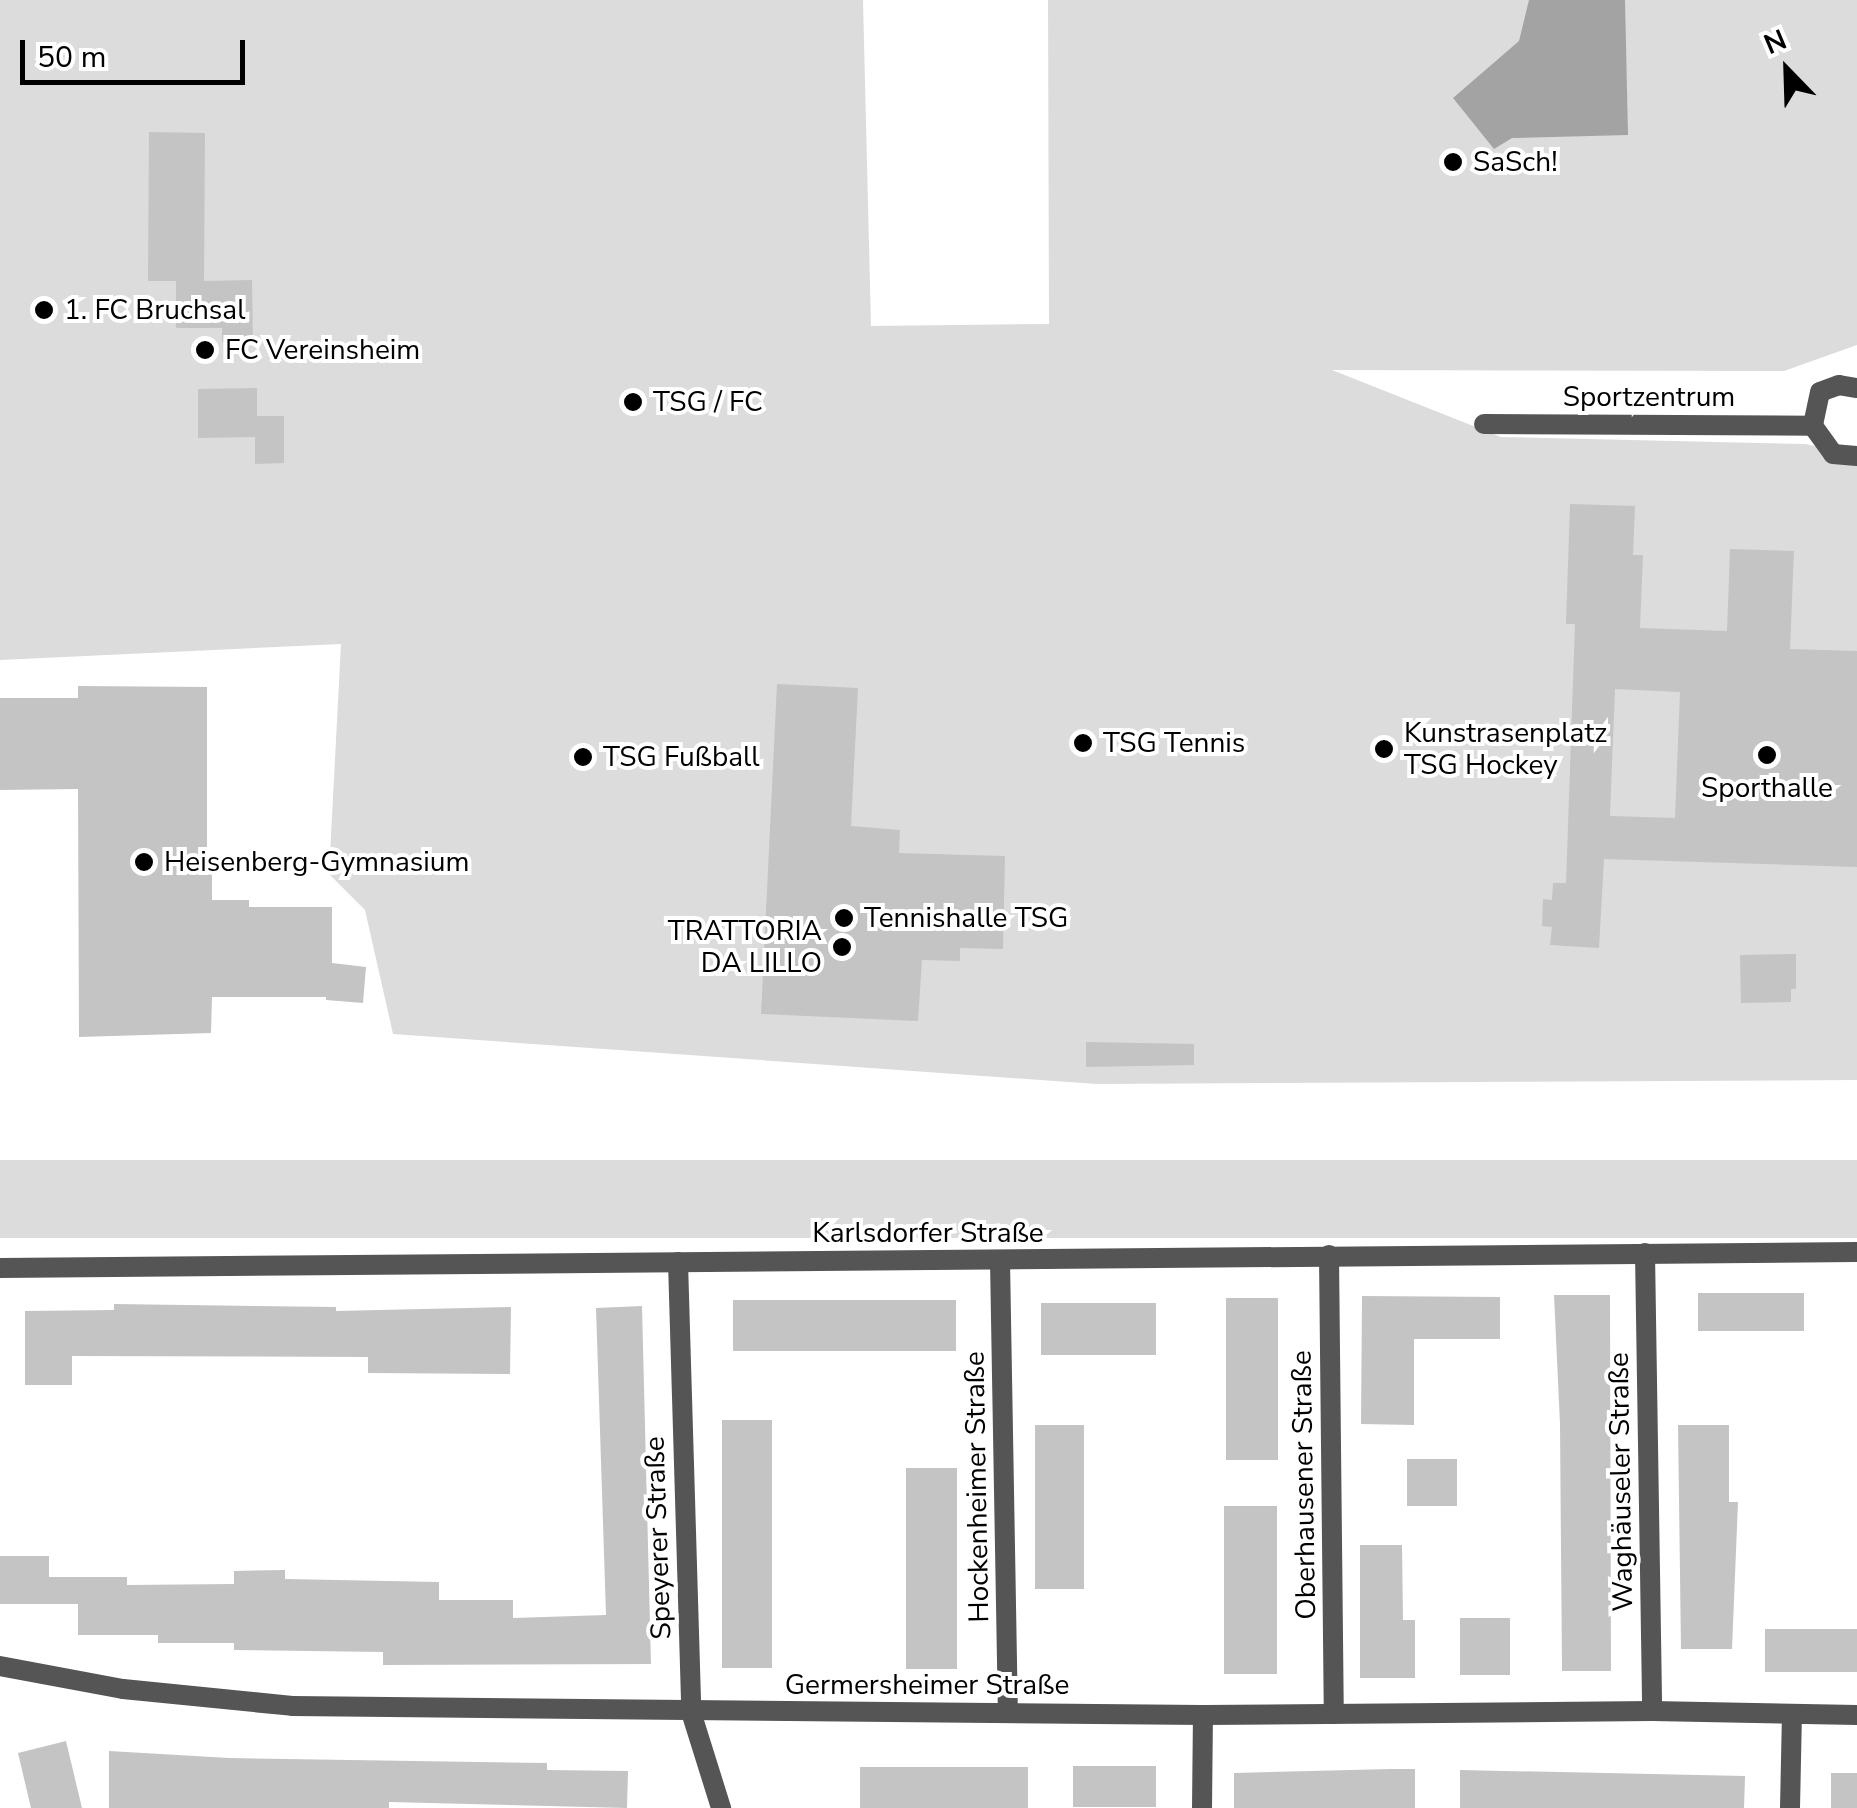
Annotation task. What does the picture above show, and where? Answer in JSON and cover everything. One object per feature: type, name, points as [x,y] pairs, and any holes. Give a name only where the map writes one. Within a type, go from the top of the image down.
[{"type":"street","points":[[1857,388],[1839,384],[1820,392],[1814,426],[1834,454],[1857,456]]},
{"type":"street","name":"Sportzentrum","points":[[1484,424],[1814,426]]},
{"type":"street","name":"Karlsdorfer Straße","points":[[0,1268],[1857,1252]]},
{"type":"street","name":"Waghäuseler Straße","points":[[1645,1253],[1652,1711]]},
{"type":"street","name":"Oberhausener Straße","points":[[1329,1255],[1334,1714]]},
{"type":"street","name":"Hockenheimer Straße","points":[[1000,1261],[1008,1712]]},
{"type":"street","name":"Speyerer Straße","points":[[678,1262],[691,1712],[720,1808]]},
{"type":"street","name":"Germersheimer Straße","points":[[0,1666],[123,1689],[292,1706],[1203,1715],[1652,1711],[1857,1715]]},
{"type":"street","points":[[1790,1808],[1792,1714]]},
{"type":"street","points":[[1202,1808],[1203,1715]]},
{"type":"shaded area","points":[[0,0],[863,0],[871,326],[1049,324],[1048,0],[1857,0],[1857,345],[1784,371],[1332,370],[1501,437],[1805,444],[1857,454],[1857,1080],[1097,1084],[393,1034],[365,910],[329,874],[341,644],[0,660]]},
{"type":"shaded area","points":[[1529,0],[1625,0],[1628,135],[1512,138],[1494,149],[1453,98],[1519,41]]},
{"type":"shaded area","points":[[0,1160],[1857,1160],[1857,1238],[0,1238]]},
{"type":"building","points":[[149,132],[205,133],[204,281],[252,280],[253,342],[222,342],[222,328],[176,328],[176,281],[148,281]]},
{"type":"building","points":[[257,388],[257,416],[284,416],[284,463],[255,464],[255,437],[198,438],[198,389]]},
{"type":"building","name":"Sporthalle","points":[[1570,504],[1635,506],[1633,555],[1643,555],[1640,628],[1727,631],[1730,549],[1794,551],[1790,649],[1857,651],[1857,867],[1604,859],[1599,948],[1550,945],[1552,927],[1542,926],[1543,899],[1552,900],[1553,883],[1566,883],[1575,624],[1566,624]],"holes":[[[1615,689],[1680,692],[1675,818],[1610,816]]]},
{"type":"building","points":[[777,684],[858,688],[851,826],[900,830],[899,853],[1005,856],[1003,949],[960,948],[960,961],[922,960],[918,1021],[761,1014]]},
{"type":"building","name":"Heisenberg-Gymnasium","points":[[78,686],[207,687],[207,856],[212,869],[212,900],[249,900],[249,907],[332,907],[332,963],[366,967],[363,1003],[326,997],[212,997],[211,1033],[79,1037],[78,789],[0,790],[0,698],[78,698]]},
{"type":"building","points":[[1796,954],[1796,989],[1791,989],[1791,1002],[1741,1003],[1740,955]]},
{"type":"building","points":[[1086,1042],[1194,1044],[1194,1065],[1086,1067]]},
{"type":"building","points":[[1698,1293],[1804,1293],[1804,1331],[1698,1331]]},
{"type":"building","points":[[1554,1295],[1610,1295],[1611,1671],[1562,1671],[1560,1424]]},
{"type":"building","points":[[1362,1296],[1500,1297],[1500,1339],[1414,1339],[1414,1425],[1361,1424]]},
{"type":"building","points":[[1226,1298],[1278,1298],[1278,1460],[1226,1460]]},
{"type":"building","points":[[733,1300],[956,1300],[956,1351],[733,1351]]},
{"type":"building","points":[[1041,1303],[1156,1303],[1156,1355],[1041,1355]]},
{"type":"building","points":[[114,1304],[336,1307],[336,1311],[511,1307],[510,1374],[368,1373],[368,1357],[72,1356],[72,1385],[25,1385],[25,1311],[114,1310]]},
{"type":"building","points":[[642,1306],[651,1664],[383,1665],[383,1652],[234,1650],[234,1643],[158,1643],[158,1635],[78,1635],[78,1604],[0,1604],[0,1556],[49,1556],[49,1577],[127,1577],[127,1585],[234,1584],[234,1571],[285,1570],[285,1579],[439,1582],[439,1600],[513,1600],[513,1618],[606,1615],[596,1308]]},
{"type":"building","points":[[722,1420],[772,1420],[772,1668],[722,1668]]},
{"type":"building","points":[[1035,1425],[1084,1425],[1084,1589],[1035,1589]]},
{"type":"building","points":[[1678,1425],[1729,1425],[1729,1502],[1738,1502],[1732,1649],[1681,1649]]},
{"type":"building","points":[[1407,1459],[1457,1459],[1457,1506],[1407,1506]]},
{"type":"building","points":[[906,1468],[957,1468],[957,1669],[906,1669]]},
{"type":"building","points":[[1224,1506],[1277,1506],[1277,1674],[1224,1674]]},
{"type":"building","points":[[1360,1545],[1402,1545],[1403,1620],[1415,1620],[1415,1678],[1360,1678]]},
{"type":"building","points":[[1460,1618],[1510,1618],[1510,1675],[1460,1675]]},
{"type":"building","points":[[1765,1629],[1857,1629],[1857,1672],[1765,1672]]},
{"type":"building","points":[[66,1741],[82,1808],[31,1808],[18,1753]]},
{"type":"building","points":[[109,1751],[229,1758],[547,1763],[547,1770],[628,1771],[627,1808],[389,1802],[389,1808],[109,1808]]},
{"type":"building","points":[[1073,1766],[1156,1766],[1156,1807],[1073,1807]]},
{"type":"building","points":[[860,1767],[1028,1767],[1028,1808],[860,1808]]},
{"type":"building","points":[[1415,1769],[1415,1808],[1234,1808],[1234,1773]]},
{"type":"building","points":[[1460,1770],[1745,1776],[1744,1808],[1460,1808]]},
{"type":"building","points":[[1831,1773],[1857,1773],[1857,1808],[1831,1808]]},
{"type":"place","name":"SaSch!","points":[[1453,162]]},
{"type":"place","name":"1. FC Bruchsal","points":[[44,310]]},
{"type":"place","name":"FC Vereinsheim","points":[[205,350]]},
{"type":"place","name":"TSG / FC","points":[[633,402]]},
{"type":"place","name":"TSG Tennis","points":[[1083,743]]},
{"type":"place","name":"Kunstrasenplatz TSG Hockey","points":[[1384,749]]},
{"type":"place","name":"Sporthalle","points":[[1767,755]]},
{"type":"place","name":"TSG Fußball","points":[[583,757]]},
{"type":"place","name":"Heisenberg-Gymnasium","points":[[144,862]]},
{"type":"place","name":"Tennishalle TSG","points":[[844,918]]},
{"type":"place","name":"TRATTORIA DA LILLO","points":[[842,947]]}]
